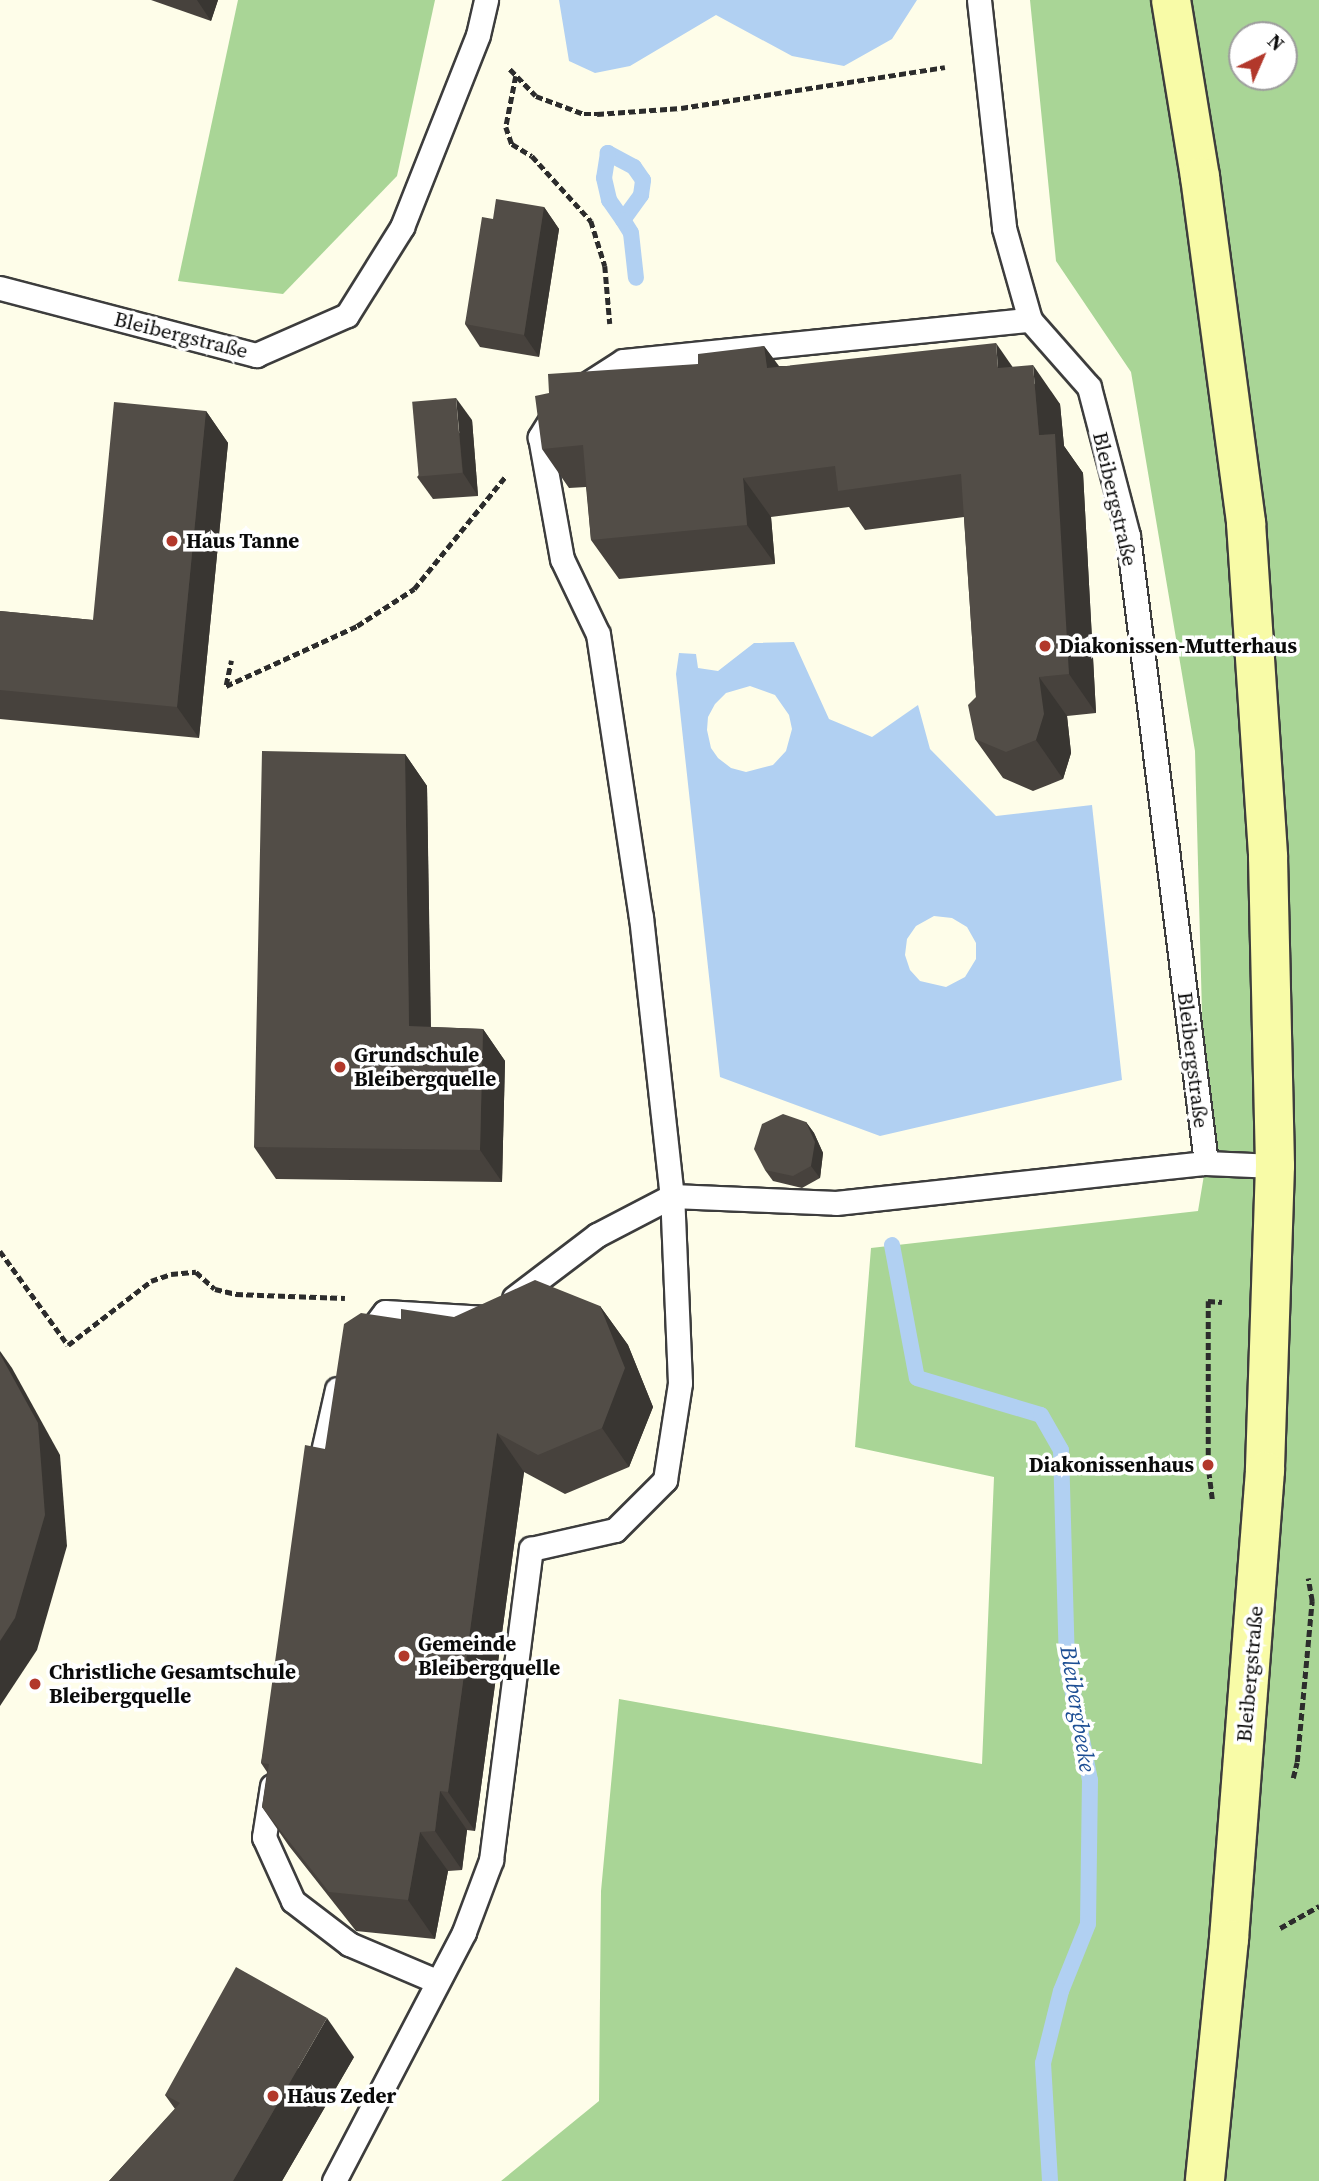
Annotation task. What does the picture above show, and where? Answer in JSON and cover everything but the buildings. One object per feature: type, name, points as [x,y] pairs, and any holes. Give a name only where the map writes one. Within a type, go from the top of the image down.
[{"type":"street","name":"Bleibergstraße","points":[[1171,0],[1200,177],[1246,523],[1268,857],[1275,1166],[1265,1471],[1229,1939],[1205,2181]]},
{"type":"lane","name":"Bleibergstraße","points":[[0,288],[256,355],[347,315],[402,227],[478,35],[486,0]]},
{"type":"lane","name":"Bleibergstraße","points":[[979,0],[1003,228],[1030,320],[1089,387],[1128,536],[1206,1163]]},
{"type":"lane","points":[[334,2181],[436,1981],[464,1932],[491,1860],[531,1549],[615,1530],[665,1480],[680,1383],[672,1196],[640,917],[598,634],[562,559],[540,437],[558,409],[589,380],[622,361],[1030,320]]},
{"type":"lane","points":[[314,1497],[320,1456],[347,1361],[385,1312],[487,1318],[597,1235],[672,1196],[836,1203],[1206,1163],[1275,1166]]},
{"type":"lane","points":[[274,1769],[264,1837],[293,1901],[349,1944],[436,1981]]},
{"type":"path","points":[[478,35],[536,96],[584,114],[681,108],[984,59]]},
{"type":"path","points":[[516,76],[506,127],[512,144],[532,156],[591,221],[605,266],[610,329],[589,380]]},
{"type":"path","points":[[231,661],[226,686],[357,626],[414,589],[467,521],[540,437]]},
{"type":"path","points":[[0,1251],[68,1345],[152,1281],[171,1274],[196,1272],[215,1289],[236,1294],[342,1298]]},
{"type":"path","points":[[1208,1325],[1208,1465],[1212,1504]]},
{"type":"green space","points":[[238,0],[435,0],[397,176],[283,294],[178,281]]},
{"type":"green space","points":[[1030,0],[1319,0],[1319,2181],[501,2181],[599,2101],[601,1891],[619,1699],[982,1764],[994,1477],[855,1447],[871,1248],[1198,1211],[1206,1163],[1195,751],[1131,372],[1056,261]]},
{"type":"water","points":[[559,0],[917,0],[892,39],[844,66],[792,56],[716,15],[630,66],[595,73],[569,61]]},
{"type":"water","points":[[794,642],[829,719],[872,737],[918,705],[930,749],[996,816],[1092,805],[1122,1080],[880,1136],[720,1077],[676,674],[679,653],[696,654],[698,668],[718,671],[754,643]],"holes":[[[750,686],[775,695],[789,715],[792,729],[786,751],[773,765],[746,772],[731,768],[718,758],[711,748],[707,730],[708,717],[715,704],[726,693]],[[934,916],[952,918],[967,927],[976,943],[976,959],[965,977],[946,987],[920,981],[910,970],[905,955],[907,939],[916,926]]]},
{"type":"waterway","points":[[623,220],[641,195],[643,180],[634,167],[608,153],[604,178],[609,200],[631,233],[636,278]]},
{"type":"waterway","name":"Bleibergbeeke","points":[[892,1245],[917,1378],[1041,1415],[1061,1450],[1067,1663],[1090,1780],[1088,1924],[1061,1991],[1043,2063],[1050,2181]]},
{"type":"place","name":"Haus Tanne","points":[[172,541]]},
{"type":"place","name":"Diakonissen-Mutterhaus","points":[[1045,646]]},
{"type":"place","name":"Grundschule Bleibergquelle","points":[[340,1067]]},
{"type":"place","name":"Diakonissenhaus","points":[[1208,1465]]},
{"type":"place","name":"Gemeinde Bleibergquelle","points":[[404,1656]]},
{"type":"place","name":"Christliche Gesamtschule Bleibergquelle","points":[[35,1684]]},
{"type":"place","name":"Haus Zeder","points":[[273,2096]]}]
